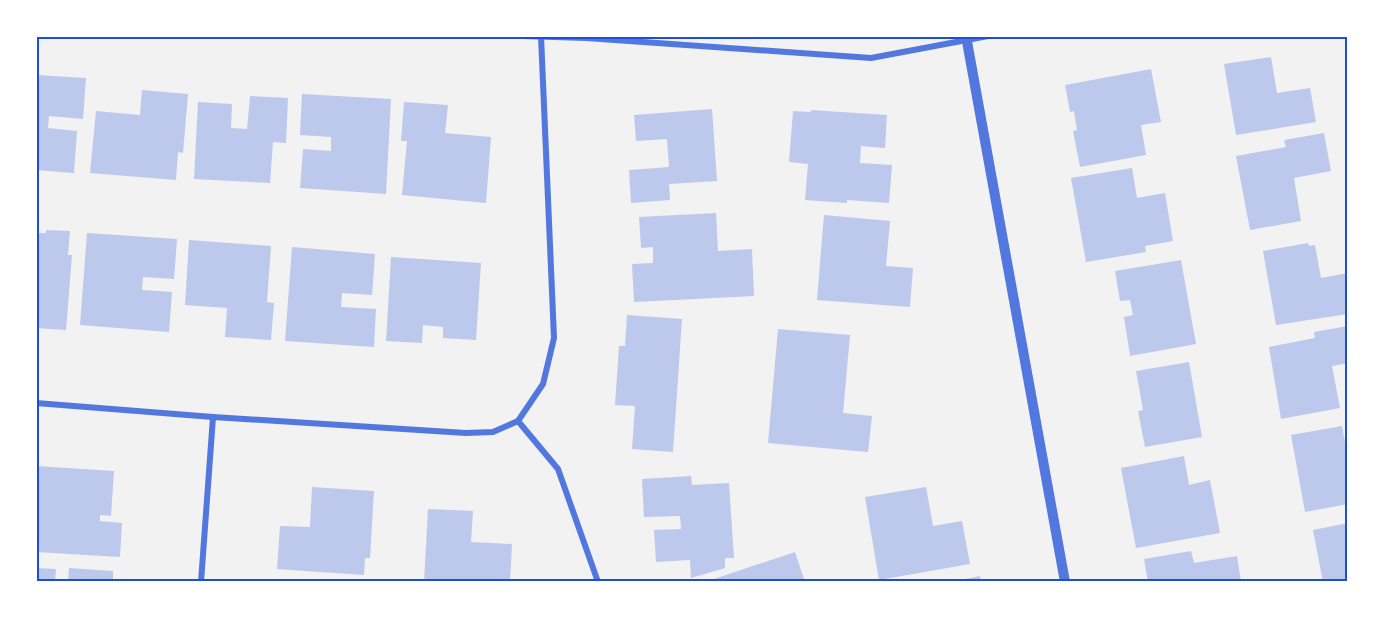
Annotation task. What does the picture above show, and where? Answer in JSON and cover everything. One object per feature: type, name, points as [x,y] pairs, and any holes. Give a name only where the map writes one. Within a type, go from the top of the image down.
[{"type":"street","points":[[523,36],[586,38],[871,58],[966,38],[988,36]]},
{"type":"street","points":[[36,403],[466,433],[493,432],[518,421],[543,384],[554,338],[541,37]]},
{"type":"street","points":[[966,38],[1065,582]]},
{"type":"street","points":[[201,582],[213,417]]},
{"type":"street","points":[[518,421],[558,470],[598,582]]},
{"type":"building","points":[[1271,57],[1277,93],[1310,88],[1316,122],[1236,135],[1224,64]]},
{"type":"building","points":[[1151,69],[1161,122],[1141,125],[1146,155],[1080,167],[1073,131],[1077,130],[1074,111],[1070,112],[1065,85]]},
{"type":"building","points":[[36,75],[86,78],[83,119],[49,116],[48,128],[77,131],[74,173],[36,170]]},
{"type":"building","points":[[142,90],[188,94],[183,153],[178,152],[176,180],[90,173],[96,111],[140,115]]},
{"type":"building","points":[[302,94],[391,99],[386,194],[300,188],[303,149],[331,151],[331,137],[300,135]]},
{"type":"building","points":[[250,96],[288,98],[286,143],[273,142],[270,183],[194,179],[198,102],[232,104],[231,128],[247,129]]},
{"type":"building","points":[[404,102],[448,105],[445,133],[491,137],[486,203],[402,195],[407,141],[401,141]]},
{"type":"building","points":[[712,109],[717,181],[669,184],[670,200],[631,203],[629,170],[669,167],[667,139],[636,141],[634,115]]},
{"type":"building","points":[[811,110],[887,115],[885,148],[861,146],[860,163],[892,165],[889,203],[805,200],[808,164],[789,162],[793,111],[811,112]]},
{"type":"building","points":[[1324,133],[1331,171],[1294,178],[1301,221],[1250,230],[1236,156],[1286,147],[1284,140]]},
{"type":"building","points":[[1132,168],[1137,198],[1165,193],[1173,241],[1145,246],[1146,252],[1086,262],[1071,178]]},
{"type":"building","points":[[716,213],[718,251],[752,249],[754,296],[634,302],[632,264],[653,263],[653,247],[641,248],[639,217]]},
{"type":"building","points":[[824,215],[890,221],[886,266],[913,268],[910,307],[817,300]]},
{"type":"building","points":[[46,230],[70,231],[68,255],[72,255],[66,330],[36,328],[36,233],[46,233]]},
{"type":"building","points":[[87,233],[177,239],[174,279],[143,277],[142,290],[172,292],[169,332],[80,325]]},
{"type":"building","points":[[189,240],[271,246],[267,302],[274,303],[271,340],[225,337],[227,308],[185,305]]},
{"type":"building","points":[[1308,243],[1309,246],[1315,245],[1321,278],[1348,273],[1348,314],[1276,325],[1263,251]]},
{"type":"building","points":[[292,247],[375,254],[372,295],[342,293],[341,307],[376,309],[374,347],[285,341]]},
{"type":"building","points":[[391,257],[481,263],[476,340],[443,338],[443,327],[423,325],[422,343],[386,341]]},
{"type":"building","points":[[1181,260],[1196,344],[1130,356],[1124,317],[1133,315],[1130,300],[1120,301],[1115,271]]},
{"type":"building","points":[[627,315],[682,319],[673,452],[632,449],[635,406],[615,405],[619,346],[625,346]]},
{"type":"building","points":[[1348,326],[1348,363],[1332,366],[1340,408],[1281,419],[1269,347],[1315,338],[1314,332]]},
{"type":"building","points":[[778,329],[850,335],[843,413],[872,416],[868,452],[768,443]]},
{"type":"building","points":[[1189,362],[1202,437],[1145,447],[1138,411],[1143,410],[1136,371]]},
{"type":"building","points":[[1342,426],[1348,458],[1348,504],[1305,512],[1291,435]]},
{"type":"building","points":[[1184,456],[1189,485],[1210,480],[1220,533],[1136,548],[1121,468]]},
{"type":"building","points":[[36,466],[114,471],[111,516],[100,515],[100,521],[122,523],[120,557],[36,552]]},
{"type":"building","points":[[691,476],[692,485],[729,483],[734,558],[725,558],[725,568],[691,578],[690,560],[656,562],[654,530],[681,529],[680,516],[644,517],[642,479]]},
{"type":"building","points":[[312,487],[374,491],[370,558],[365,558],[364,575],[277,569],[280,526],[310,527]]},
{"type":"building","points":[[926,487],[933,526],[962,521],[970,564],[879,580],[865,497]]},
{"type":"building","points":[[428,509],[473,511],[471,542],[512,544],[510,582],[424,582]]},
{"type":"building","points":[[1348,523],[1348,582],[1323,582],[1313,530]]},
{"type":"building","points":[[1191,551],[1194,563],[1237,556],[1241,582],[1148,582],[1144,559]]},
{"type":"building","points":[[795,552],[805,582],[705,582]]},
{"type":"building","points":[[36,568],[56,569],[55,582],[36,582]]},
{"type":"building","points":[[69,568],[113,571],[113,582],[68,582]]},
{"type":"building","points":[[980,576],[981,582],[956,582],[956,581]]}]
